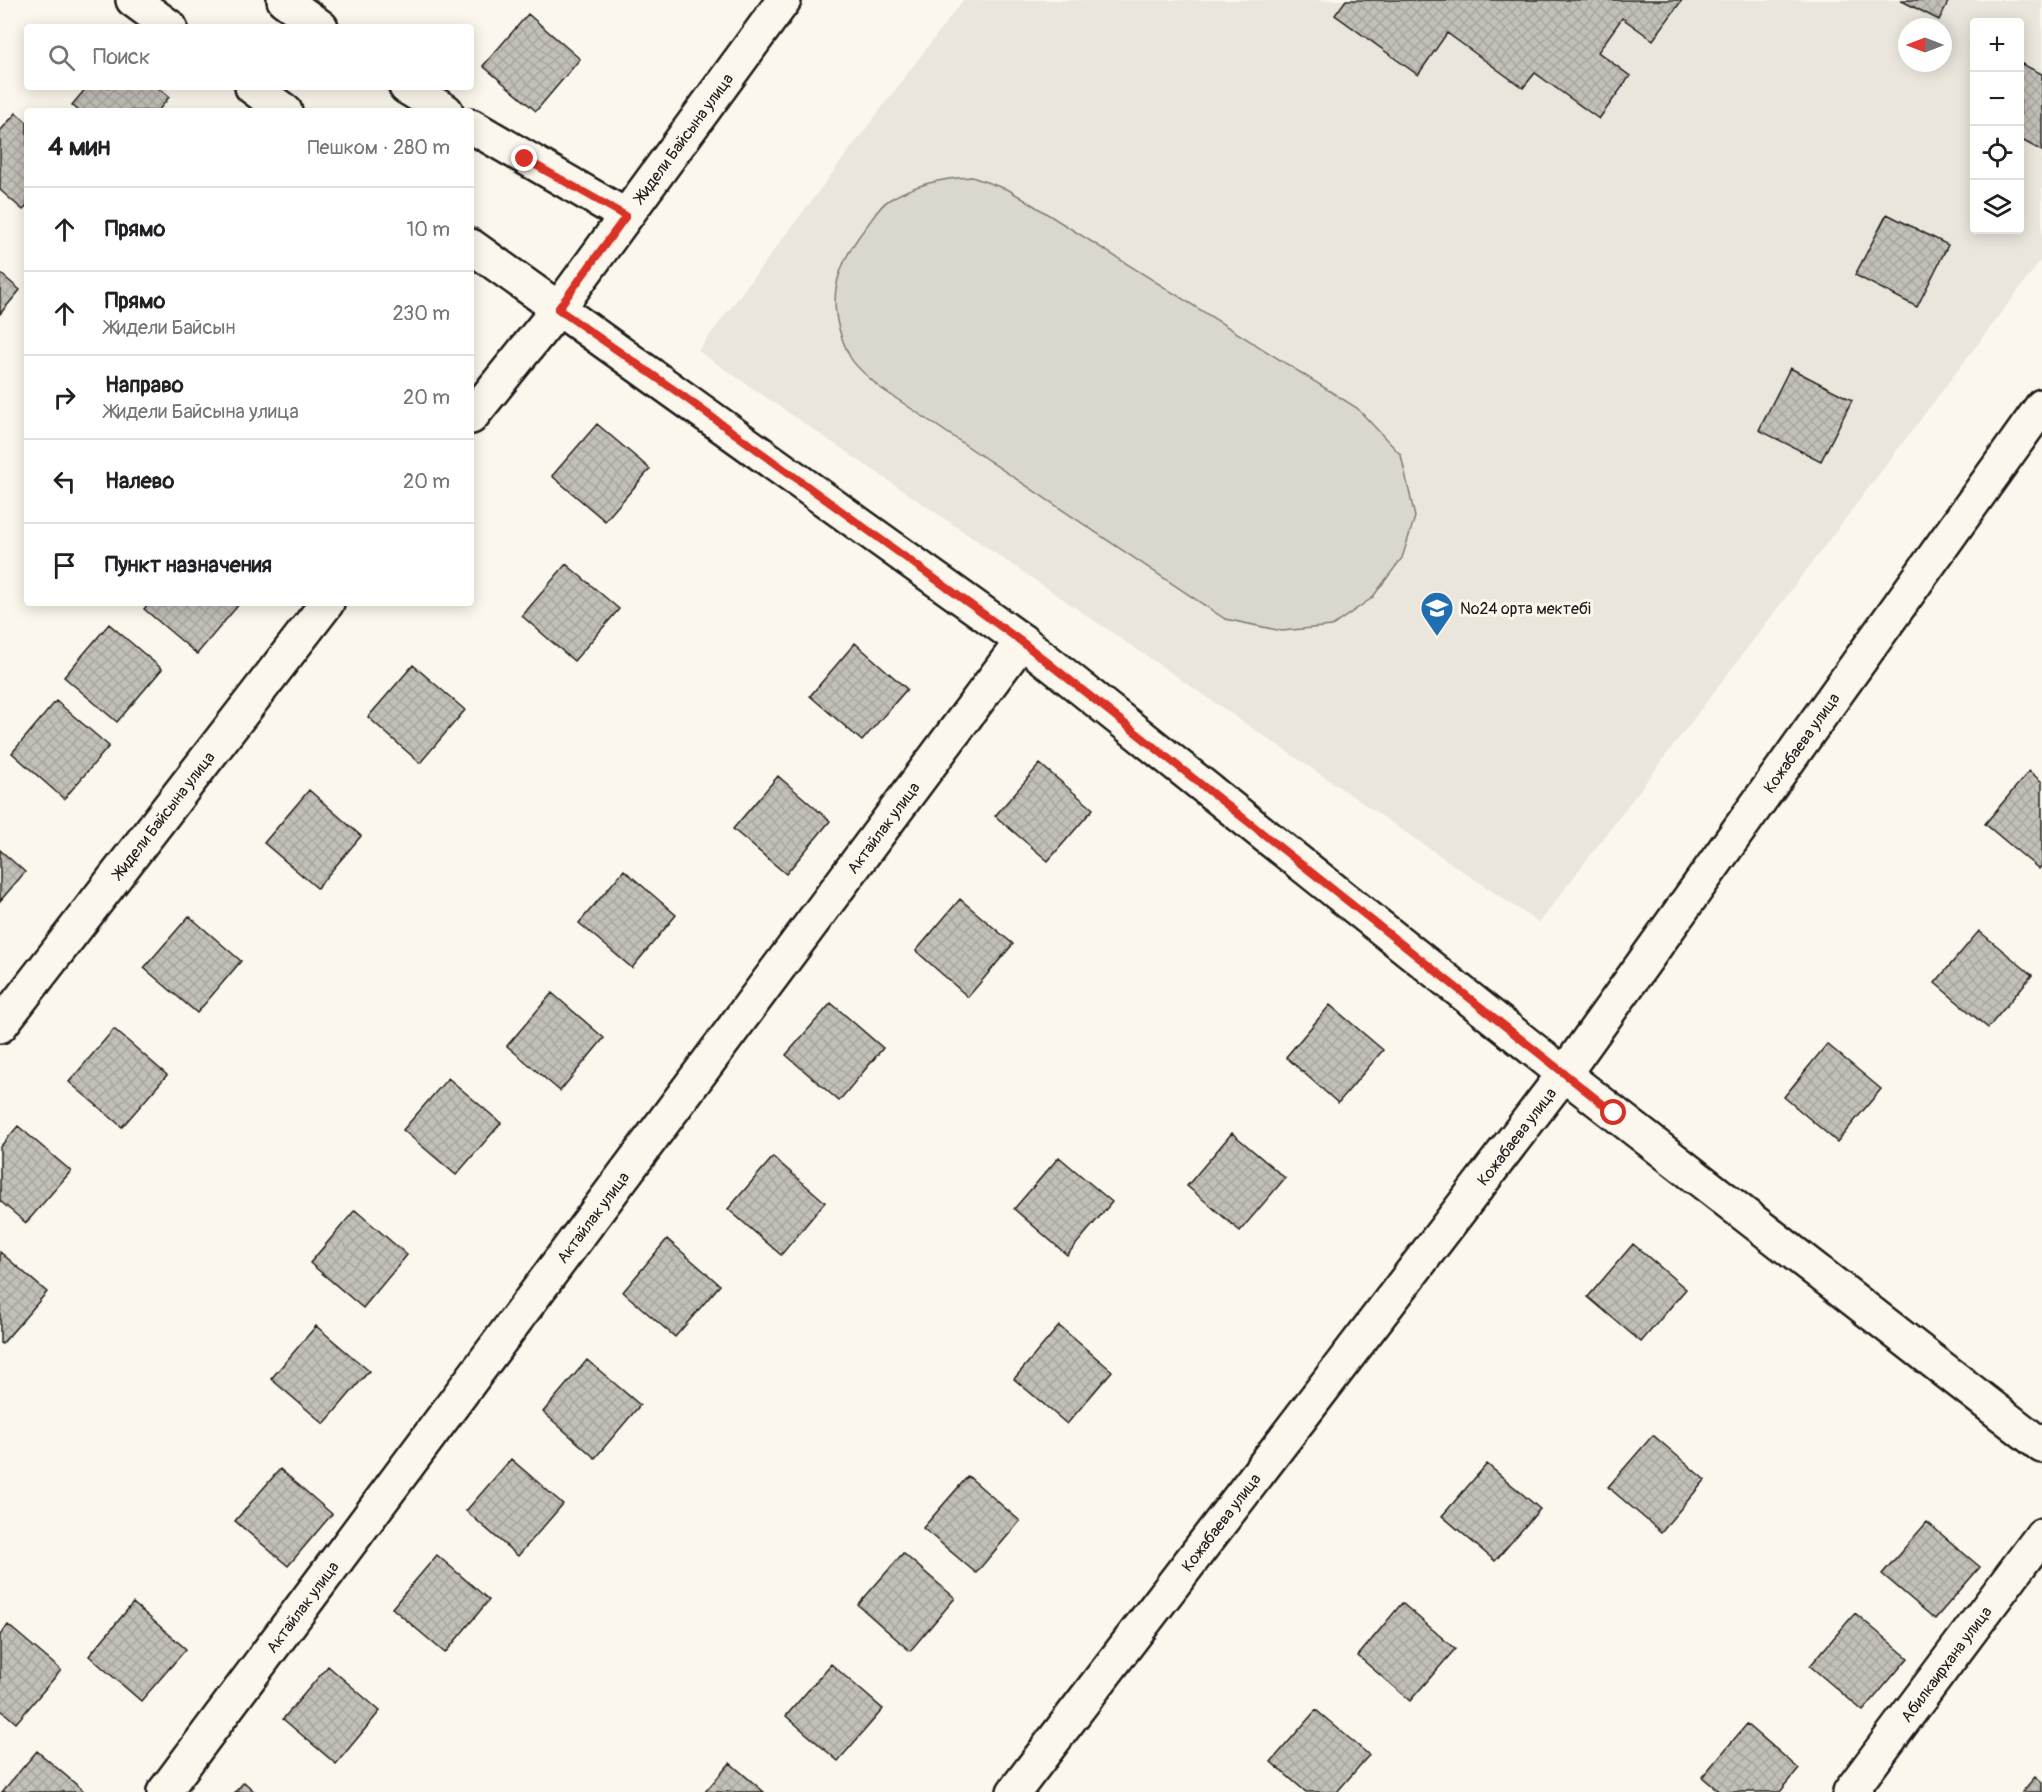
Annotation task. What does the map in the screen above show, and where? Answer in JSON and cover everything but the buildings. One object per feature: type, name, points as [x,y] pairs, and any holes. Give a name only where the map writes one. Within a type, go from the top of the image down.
[{"type":"street","points":[[133,0],[166,24]]},
{"type":"street","points":[[284,0],[317,24]]},
{"type":"street","name":"Жидели Байсына улица","points":[[474,413],[558,309],[784,0]]},
{"type":"street","points":[[256,90],[281,108]]},
{"type":"street","points":[[411,90],[441,108]]},
{"type":"street","points":[[474,128],[626,216]]},
{"type":"street","points":[[474,248],[683,396],[1022,642],[1564,1074],[2042,1446]]},
{"type":"street","name":"Кожабаева улица","points":[[1014,1792],[1564,1074],[2042,406]]},
{"type":"street","name":"Жидели Байсына улица","points":[[0,1026],[325,606]]},
{"type":"street","name":"Актайлак улица","points":[[164,1792],[1022,642]]},
{"type":"street","name":"Абилкаирхана улица","points":[[1850,1792],[2042,1535]]},
{"type":"shaded area","name":"№24 орта мектебі","points":[[963,0],[2042,0],[2042,259],[1539,923],[698,351]]},
{"type":"shaded area","points":[[972,177],[1009,190],[1357,408],[1401,455],[1415,517],[1402,558],[1372,598],[1332,626],[1282,631],[1225,619],[879,387],[859,369],[850,357],[842,339],[835,305],[839,274],[846,258],[877,212],[889,200],[929,183]]},
{"type":"place","name":"№24 орта мектебі","points":[[1437,637]]},
{"type":"route","points":[[525,159],[626,216],[558,309],[683,396],[1022,642],[1614,1113]]}]
